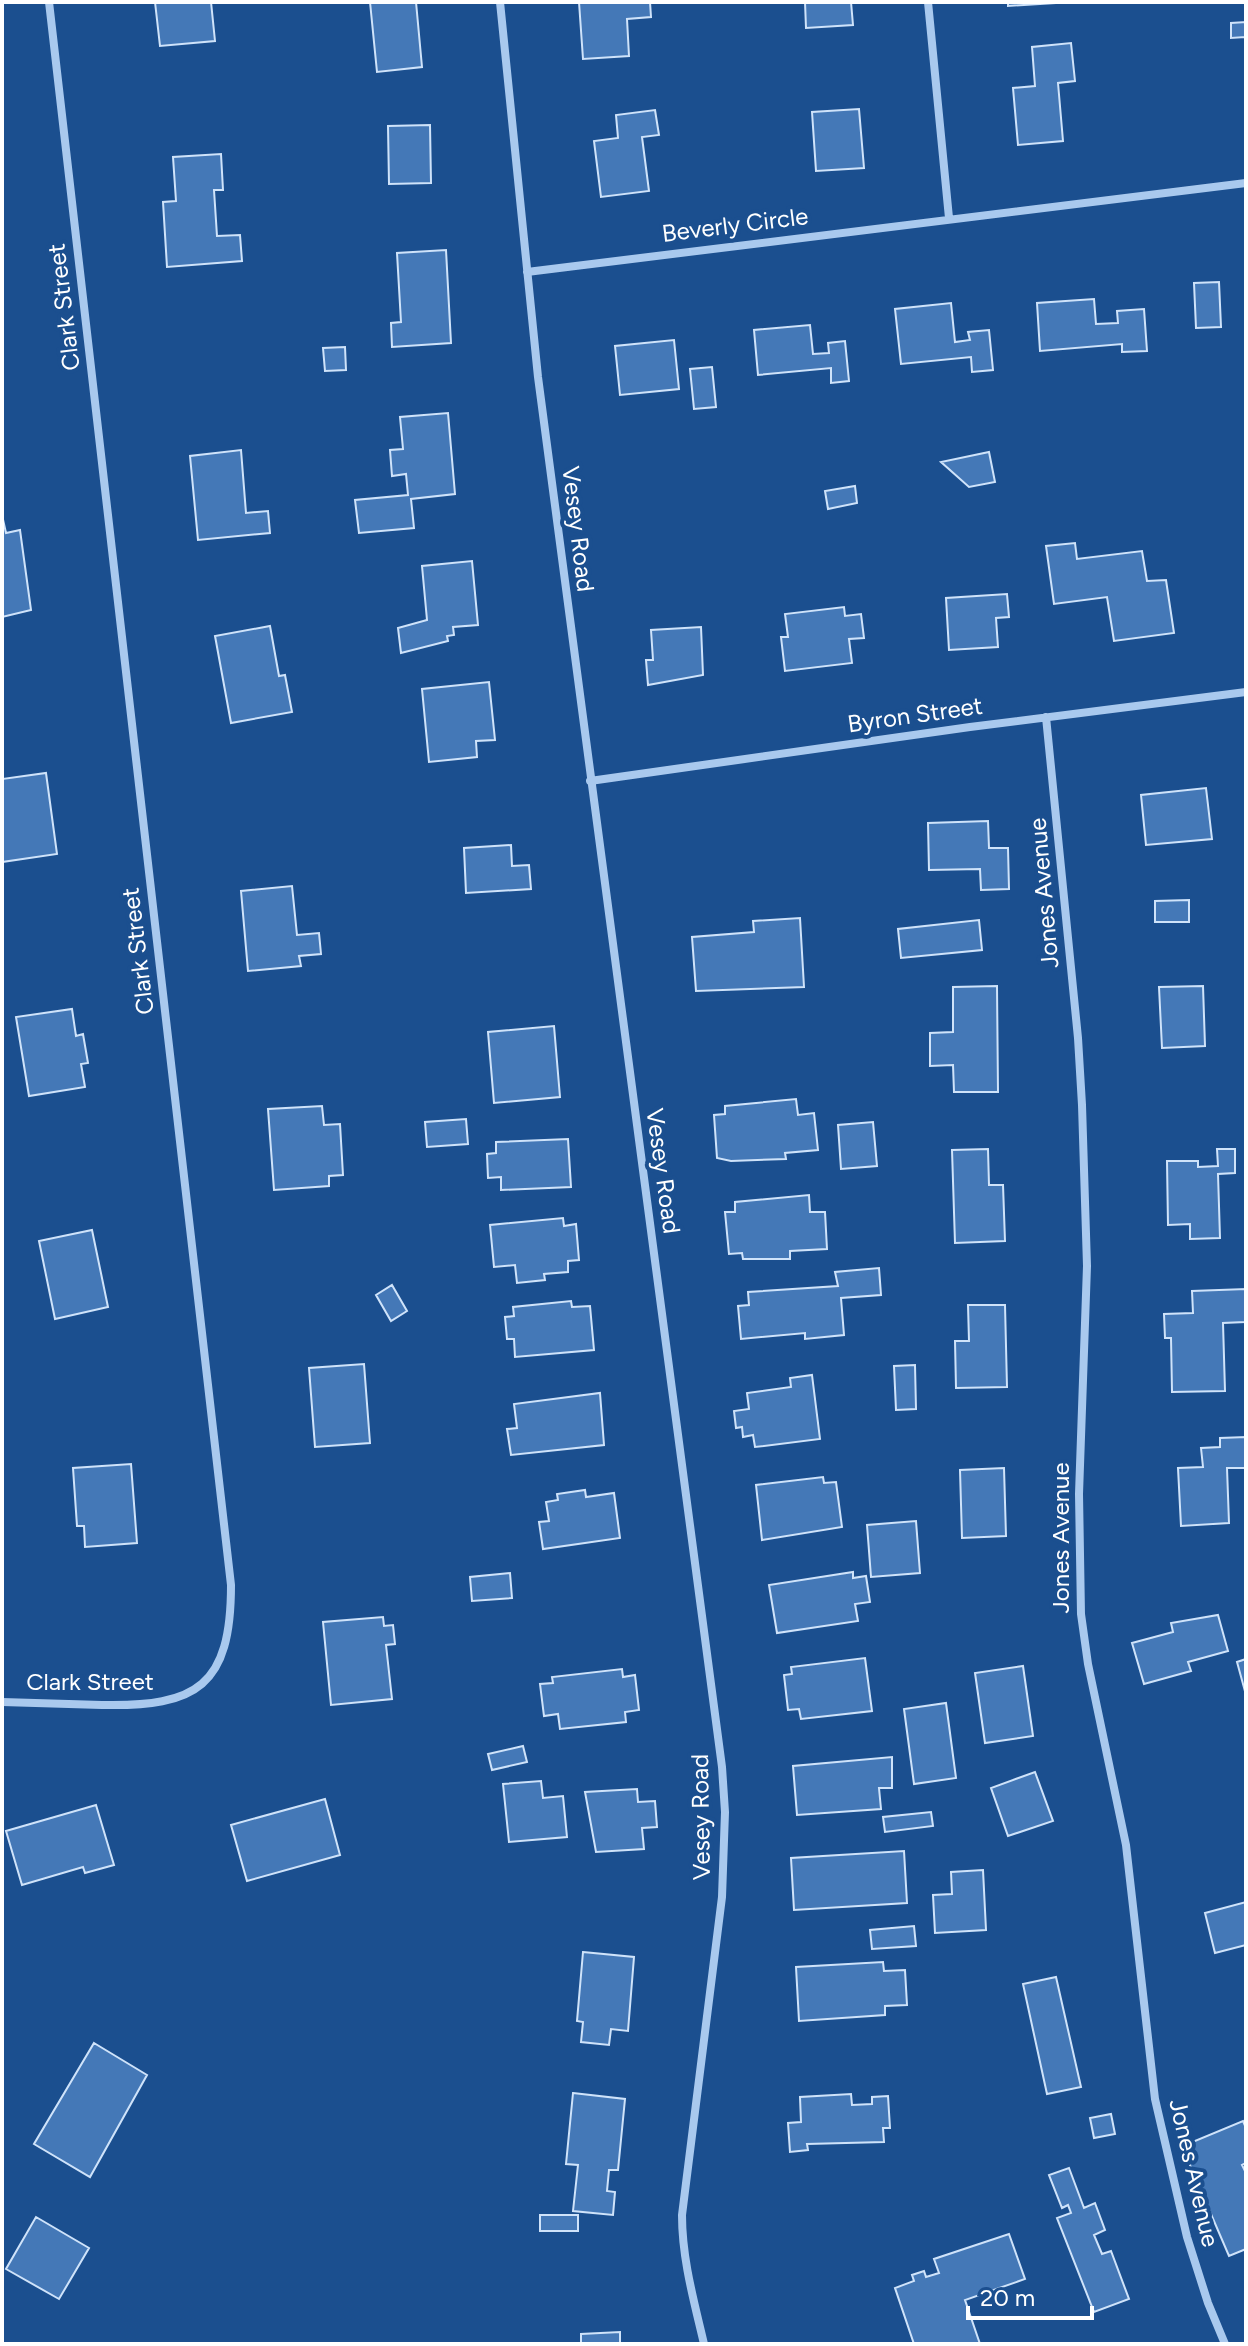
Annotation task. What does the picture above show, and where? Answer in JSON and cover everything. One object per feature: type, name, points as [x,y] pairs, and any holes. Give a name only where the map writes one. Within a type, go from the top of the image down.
[{"type":"street","name":"Clark Street","points":[[2,1702],[139,1706],[182,1698],[201,1685],[214,1670],[224,1650],[231,1608],[231,1585],[49,2]]},
{"type":"street","name":"Vesey Road","points":[[500,2],[538,377],[722,1767],[725,1857],[722,1897],[682,2215],[686,2269],[704,2344]]},
{"type":"street","points":[[928,2],[949,218]]},
{"type":"street","name":"Beverly Circle","points":[[527,272],[1246,183]]},
{"type":"street","name":"Byron Street","points":[[590,781],[1246,692]]},
{"type":"street","name":"Jones Avenue","points":[[1046,717],[1082,1105],[1087,1266],[1079,1494],[1081,1614],[1088,1664],[1126,1845],[1158,2114],[1187,2237],[1225,2344]]},
{"type":"building","points":[[155,2],[211,2],[215,41],[160,46]]},
{"type":"building","points":[[370,2],[416,2],[422,67],[377,72]]},
{"type":"building","points":[[579,2],[650,2],[651,17],[627,19],[629,56],[583,59]]},
{"type":"building","points":[[805,2],[851,2],[853,25],[806,28]]},
{"type":"building","points":[[1008,2],[1055,2],[1055,3],[1008,6]]},
{"type":"building","points":[[1246,22],[1246,46],[1245,37],[1231,38],[1231,23]]},
{"type":"building","points":[[1071,43],[1075,81],[1058,83],[1063,141],[1018,145],[1013,88],[1035,86],[1032,47]]},
{"type":"building","points":[[859,109],[864,168],[816,171],[812,112]]},
{"type":"building","points":[[655,110],[659,135],[642,137],[649,191],[601,197],[594,141],[618,138],[616,115]]},
{"type":"building","points":[[430,125],[431,183],[389,184],[388,126]]},
{"type":"building","points":[[221,154],[223,190],[214,190],[217,236],[240,235],[242,261],[167,267],[163,202],[176,201],[173,157]]},
{"type":"building","points":[[446,250],[451,343],[392,347],[391,323],[401,322],[397,253]]},
{"type":"building","points":[[1219,282],[1221,327],[1196,328],[1194,283]]},
{"type":"building","points":[[1094,299],[1096,324],[1118,323],[1117,311],[1144,309],[1147,351],[1122,352],[1122,344],[1040,351],[1037,303]]},
{"type":"building","points":[[951,303],[955,342],[970,340],[968,332],[989,330],[993,370],[972,372],[971,357],[901,364],[895,309]]},
{"type":"building","points":[[810,325],[813,354],[829,353],[828,343],[845,341],[849,381],[831,383],[831,368],[758,375],[754,330]]},
{"type":"building","points":[[674,340],[679,389],[620,395],[615,346]]},
{"type":"building","points":[[345,347],[346,370],[325,371],[323,348]]},
{"type":"building","points":[[712,367],[716,407],[694,409],[690,369]]},
{"type":"building","points":[[448,413],[455,494],[411,499],[414,528],[359,533],[355,500],[408,495],[406,474],[392,476],[390,450],[403,449],[400,417]]},
{"type":"building","points":[[241,450],[246,513],[268,511],[270,533],[198,540],[190,456]]},
{"type":"building","points":[[989,452],[995,482],[969,487],[941,462]]},
{"type":"building","points":[[855,486],[857,503],[828,509],[825,491]]},
{"type":"building","points":[[2,515],[6,533],[20,530],[31,610],[2,617]]},
{"type":"building","points":[[1075,543],[1077,559],[1142,551],[1147,581],[1166,580],[1174,633],[1114,641],[1107,597],[1054,604],[1046,546]]},
{"type":"building","points":[[472,561],[478,625],[453,627],[454,635],[447,636],[448,641],[401,653],[398,628],[427,620],[422,566]]},
{"type":"building","points":[[1007,594],[1009,617],[996,618],[998,647],[949,650],[946,598]]},
{"type":"building","points":[[844,607],[845,616],[861,614],[864,638],[849,639],[852,663],[785,671],[781,637],[788,637],[785,614]]},
{"type":"building","points":[[270,626],[279,676],[285,675],[292,712],[231,723],[215,636]]},
{"type":"building","points":[[701,627],[703,675],[648,685],[646,660],[653,660],[651,630]]},
{"type":"building","points":[[489,682],[495,740],[476,741],[477,757],[429,762],[422,689]]},
{"type":"building","points":[[46,773],[57,854],[2,862],[2,779]]},
{"type":"building","points":[[1206,788],[1212,839],[1146,845],[1141,795]]},
{"type":"building","points":[[988,821],[989,848],[1008,848],[1009,889],[981,890],[980,869],[929,870],[928,823]]},
{"type":"building","points":[[511,845],[512,866],[529,865],[531,889],[466,893],[464,848]]},
{"type":"building","points":[[292,886],[297,935],[319,933],[321,954],[299,956],[301,966],[248,971],[241,891]]},
{"type":"building","points":[[1189,900],[1189,922],[1155,922],[1155,901]]},
{"type":"building","points":[[800,918],[804,987],[696,991],[692,937],[754,932],[753,921]]},
{"type":"building","points":[[979,920],[982,950],[901,958],[898,929]]},
{"type":"building","points":[[997,986],[998,1092],[954,1092],[953,1065],[930,1066],[930,1033],[953,1032],[953,987]]},
{"type":"building","points":[[1203,986],[1205,1046],[1162,1048],[1159,987]]},
{"type":"building","points":[[72,1009],[76,1036],[83,1034],[88,1063],[81,1064],[85,1087],[29,1096],[16,1017]]},
{"type":"building","points":[[554,1026],[560,1097],[494,1103],[488,1032]]},
{"type":"building","points":[[796,1099],[798,1115],[814,1113],[818,1150],[785,1153],[786,1159],[731,1161],[717,1158],[714,1115],[725,1114],[725,1106]]},
{"type":"building","points":[[322,1106],[324,1125],[340,1124],[343,1175],[329,1176],[329,1186],[274,1190],[268,1109]]},
{"type":"building","points":[[466,1119],[468,1144],[427,1147],[425,1122]]},
{"type":"building","points":[[873,1122],[877,1166],[841,1169],[838,1125]]},
{"type":"building","points":[[568,1139],[571,1187],[501,1190],[501,1177],[488,1178],[487,1154],[496,1153],[496,1142]]},
{"type":"building","points":[[988,1149],[989,1185],[1003,1185],[1005,1241],[955,1243],[952,1150]]},
{"type":"building","points":[[1217,1149],[1235,1149],[1235,1173],[1218,1174],[1220,1238],[1190,1239],[1190,1224],[1168,1225],[1167,1161],[1198,1161],[1198,1167],[1218,1166]]},
{"type":"building","points":[[809,1195],[810,1212],[825,1212],[827,1249],[790,1251],[790,1259],[743,1259],[742,1253],[729,1254],[725,1212],[735,1212],[735,1202]]},
{"type":"building","points":[[563,1218],[564,1226],[576,1224],[579,1260],[568,1261],[568,1272],[544,1274],[545,1280],[517,1283],[515,1265],[494,1267],[490,1225]]},
{"type":"building","points":[[92,1230],[108,1307],[55,1319],[39,1241]]},
{"type":"building","points":[[879,1268],[881,1295],[841,1298],[844,1335],[805,1339],[805,1333],[741,1339],[738,1306],[749,1305],[748,1292],[838,1286],[835,1272]]},
{"type":"building","points":[[392,1285],[407,1311],[391,1321],[376,1295]]},
{"type":"building","points":[[1246,1289],[1245,1322],[1223,1323],[1225,1391],[1172,1392],[1171,1338],[1165,1338],[1164,1314],[1193,1313],[1192,1291]]},
{"type":"building","points":[[571,1301],[572,1307],[590,1306],[594,1350],[515,1357],[514,1339],[507,1339],[505,1317],[514,1316],[513,1307]]},
{"type":"building","points":[[968,1305],[1005,1305],[1007,1387],[956,1388],[955,1341],[969,1341]]},
{"type":"building","points":[[364,1364],[370,1443],[315,1447],[309,1368]]},
{"type":"building","points":[[915,1365],[916,1409],[896,1410],[894,1366]]},
{"type":"building","points":[[812,1375],[820,1439],[755,1447],[753,1435],[743,1437],[742,1427],[736,1428],[734,1411],[749,1409],[747,1393],[791,1387],[790,1378]]},
{"type":"building","points":[[600,1393],[604,1445],[511,1455],[507,1429],[517,1428],[514,1404]]},
{"type":"building","points":[[1246,1437],[1246,1468],[1227,1468],[1229,1523],[1181,1526],[1178,1468],[1203,1467],[1201,1448],[1220,1447],[1220,1438]]},
{"type":"building","points":[[131,1464],[137,1543],[85,1547],[84,1526],[77,1526],[73,1468]]},
{"type":"building","points":[[1004,1468],[1006,1536],[962,1538],[960,1470]]},
{"type":"building","points":[[823,1477],[824,1483],[836,1482],[842,1527],[762,1540],[756,1485]]},
{"type":"building","points":[[585,1490],[586,1497],[614,1493],[620,1538],[543,1549],[539,1522],[549,1521],[546,1502],[558,1500],[557,1494]]},
{"type":"building","points":[[916,1521],[920,1573],[871,1577],[867,1525]]},
{"type":"building","points":[[853,1572],[853,1578],[866,1576],[870,1602],[855,1604],[858,1621],[777,1633],[769,1585]]},
{"type":"building","points":[[510,1573],[512,1598],[472,1601],[470,1577]]},
{"type":"building","points":[[1218,1615],[1228,1651],[1188,1662],[1191,1671],[1144,1684],[1132,1643],[1173,1632],[1171,1623]]},
{"type":"building","points":[[383,1617],[384,1626],[393,1625],[395,1644],[386,1645],[392,1699],[331,1705],[323,1622]]},
{"type":"building","points":[[865,1658],[872,1711],[801,1719],[799,1709],[788,1710],[784,1675],[792,1674],[791,1667]]},
{"type":"building","points":[[1246,1659],[1246,1695],[1237,1662]]},
{"type":"building","points":[[1023,1666],[1033,1736],[985,1743],[975,1673]]},
{"type":"building","points":[[622,1669],[623,1677],[635,1675],[639,1710],[625,1712],[626,1722],[560,1729],[558,1714],[544,1716],[540,1684],[553,1683],[552,1677]]},
{"type":"building","points":[[946,1703],[956,1778],[914,1784],[904,1709]]},
{"type":"building","points":[[523,1746],[527,1762],[492,1770],[488,1754]]},
{"type":"building","points":[[892,1757],[892,1788],[879,1788],[881,1809],[797,1815],[793,1766]]},
{"type":"building","points":[[1035,1772],[1053,1821],[1008,1836],[991,1788]]},
{"type":"building","points":[[541,1781],[543,1798],[563,1796],[567,1837],[509,1842],[503,1784]]},
{"type":"building","points":[[637,1789],[638,1802],[655,1801],[657,1827],[642,1828],[644,1849],[596,1852],[585,1792]]},
{"type":"building","points":[[325,1799],[340,1855],[247,1881],[231,1825]]},
{"type":"building","points":[[96,1805],[114,1865],[85,1873],[83,1867],[22,1885],[6,1831]]},
{"type":"building","points":[[931,1812],[933,1826],[885,1832],[883,1817]]},
{"type":"building","points":[[904,1851],[907,1903],[794,1910],[791,1858]]},
{"type":"building","points":[[983,1870],[986,1930],[935,1933],[933,1895],[952,1894],[951,1872]]},
{"type":"building","points":[[1246,1902],[1246,1945],[1215,1953],[1205,1913]]},
{"type":"building","points":[[914,1926],[916,1946],[872,1949],[870,1930]]},
{"type":"building","points":[[583,1952],[634,1957],[628,2031],[611,2029],[609,2045],[581,2042],[583,2022],[577,2021]]},
{"type":"building","points":[[883,1962],[884,1971],[905,1970],[907,2005],[885,2006],[885,2015],[799,2021],[796,1967]]},
{"type":"building","points":[[1056,1977],[1081,2087],[1047,2094],[1023,1984]]},
{"type":"building","points":[[94,2043],[147,2075],[90,2177],[34,2144]]},
{"type":"building","points":[[573,2093],[625,2099],[618,2170],[609,2170],[607,2191],[615,2192],[613,2215],[573,2211],[578,2165],[566,2164]]},
{"type":"building","points":[[851,2094],[852,2105],[872,2104],[872,2097],[888,2096],[890,2128],[883,2128],[884,2142],[807,2144],[808,2150],[790,2152],[788,2123],[801,2122],[800,2097]]},
{"type":"building","points":[[1111,2114],[1115,2134],[1094,2138],[1090,2118]]},
{"type":"building","points":[[1243,2121],[1246,2128],[1246,2163],[1242,2165],[1246,2173],[1246,2249],[1229,2256],[1186,2156],[1194,2152],[1190,2143]]},
{"type":"building","points":[[1069,2168],[1084,2208],[1095,2203],[1105,2230],[1094,2235],[1102,2254],[1111,2251],[1129,2299],[1094,2312],[1057,2218],[1071,2213],[1068,2205],[1062,2208],[1049,2175]]},
{"type":"building","points":[[540,2215],[578,2215],[578,2231],[540,2231]]},
{"type":"building","points":[[36,2217],[89,2248],[59,2299],[6,2269]]},
{"type":"building","points":[[1009,2234],[1025,2279],[965,2300],[980,2344],[914,2344],[895,2288],[914,2281],[912,2275],[924,2271],[926,2277],[939,2273],[934,2259]]},
{"type":"building","points":[[620,2332],[620,2344],[581,2344],[581,2334]]}]
